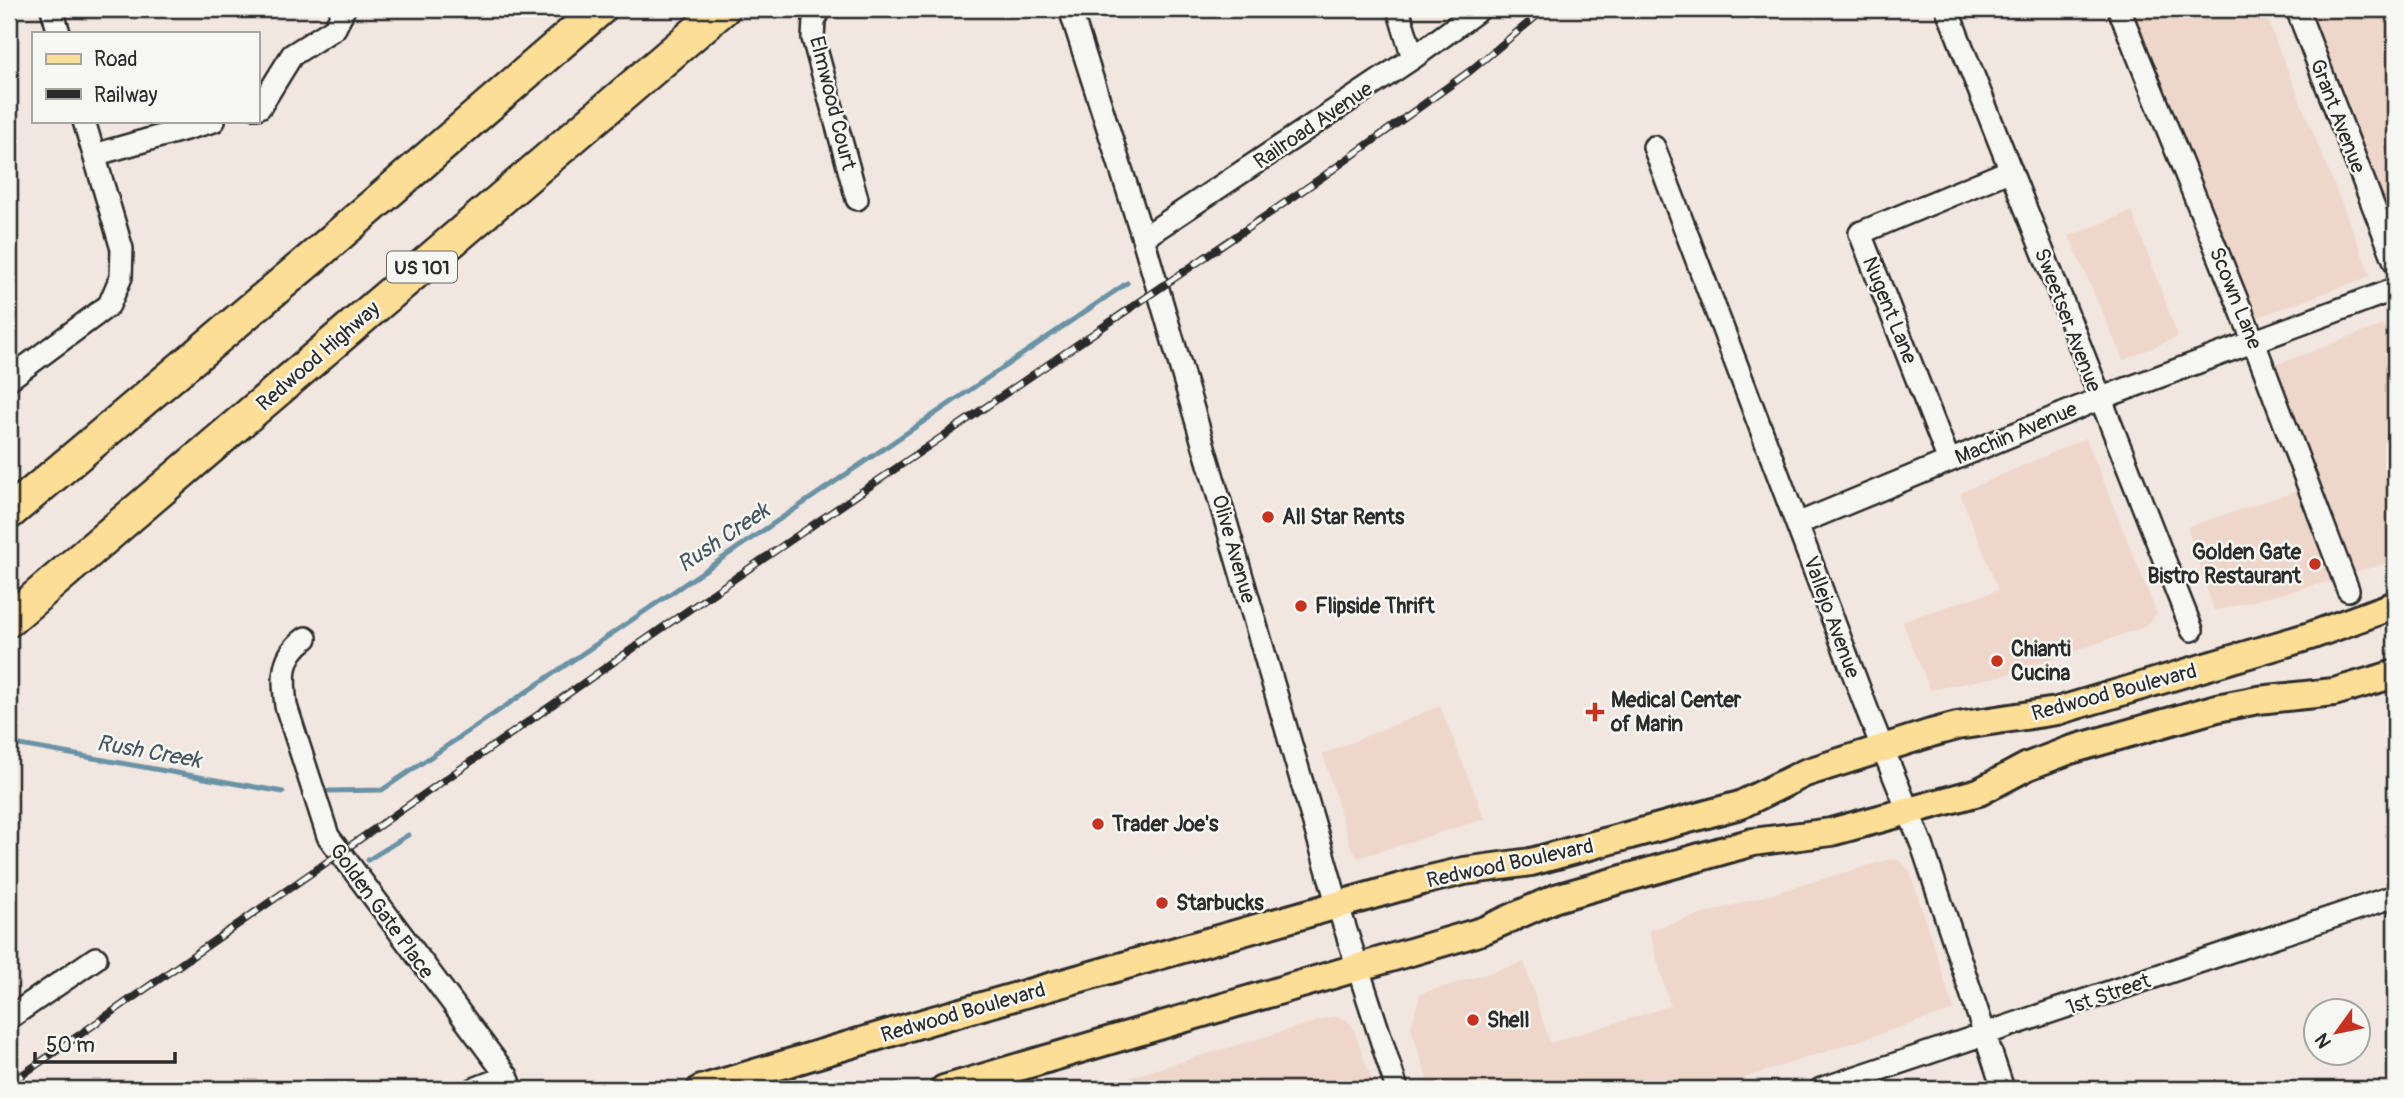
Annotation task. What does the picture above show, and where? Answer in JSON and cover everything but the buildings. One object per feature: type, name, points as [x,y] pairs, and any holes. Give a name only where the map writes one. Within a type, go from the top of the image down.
[{"type":"highway","points":[[9,513],[320,251],[600,9]]},
{"type":"highway","name":"Redwood Highway","points":[[9,620],[723,9]]},
{"type":"highway","points":[[9,495],[67,464]]},
{"type":"main road","name":"Redwood Boulevard","points":[[701,1089],[933,1020],[1465,871],[1531,862],[1740,805],[1805,774],[1884,748],[1957,726],[2057,711],[2310,636],[2395,606]]},
{"type":"main road","name":"Redwood Boulevard","points":[[961,1087],[1482,931],[1556,898],[1753,842],[1831,832],[1979,792],[2028,766],[2070,750],[2217,708],[2258,700],[2334,692],[2395,674]]},
{"type":"street","points":[[52,9],[59,32]]},
{"type":"street","points":[[259,107],[292,55],[335,27],[344,9]]},
{"type":"street","name":"Elmwood Court","points":[[820,9],[814,21],[814,38],[857,199]]},
{"type":"street","name":"Olive Avenue","points":[[1070,9],[1143,238],[1338,906],[1397,1089]]},
{"type":"street","points":[[1398,9],[1413,58]]},
{"type":"street","name":"Railroad Avenue","points":[[1143,238],[1413,58],[1480,9]]},
{"type":"street","name":"Sweetser Avenue","points":[[1947,9],[2192,630]]},
{"type":"street","name":"Scown Lane","points":[[2119,9],[2253,340],[2348,590]]},
{"type":"street","name":"Grant Avenue","points":[[2297,9],[2395,262]]},
{"type":"street","points":[[9,379],[109,305],[121,277],[122,249],[84,122]]},
{"type":"street","points":[[94,155],[210,122]]},
{"type":"street","name":"Vallejo Avenue","points":[[1654,148],[1868,712],[1909,810],[2003,1089]]},
{"type":"street","name":"Nugent Lane","points":[[1950,461],[1860,233],[2011,170]]},
{"type":"street","name":"Machin Avenue","points":[[1797,524],[2099,399],[2395,289]]},
{"type":"street","name":"Golden Gate Place","points":[[306,638],[288,656],[283,684],[286,706],[327,836],[509,1083]]},
{"type":"street","name":"1st Street","points":[[1821,1089],[2395,896]]},
{"type":"street","points":[[9,1018],[96,958]]},
{"type":"street","points":[[474,1089],[509,1083]]},
{"type":"shaded area","points":[[2132,9],[2263,9],[2371,276],[2256,318]]},
{"type":"shaded area","points":[[2309,9],[2395,9],[2395,228]]},
{"type":"shaded area","points":[[2132,211],[2178,337],[2123,360],[2069,236]]},
{"type":"shaded area","points":[[2382,325],[2388,329],[2395,346],[2395,561],[2351,573],[2275,365]]},
{"type":"shaded area","points":[[2086,438],[2157,614],[2142,628],[2002,676],[1930,690],[1902,621],[1998,590],[1960,493]]},
{"type":"shaded area","points":[[2303,489],[2339,579],[2214,611],[2187,527]]},
{"type":"shaded area","points":[[1440,706],[1485,819],[1358,858],[1349,843],[1323,754]]},
{"type":"shaded area","points":[[1887,860],[1899,860],[1910,872],[1954,1010],[1710,1089],[1430,1089],[1411,1027],[1420,994],[1524,962],[1550,1043],[1670,1006],[1649,930]]},
{"type":"shaded area","points":[[1334,1016],[1345,1019],[1352,1025],[1375,1089],[1097,1089],[1097,1087]]},
{"type":"waterway","name":"Rush Creek","points":[[329,791],[382,790],[1127,283]]},
{"type":"waterway","name":"Rush Creek","points":[[9,743],[283,792]]},
{"type":"waterway","points":[[368,860],[408,835]]},
{"type":"railway","points":[[9,1084],[668,624],[1321,178],[1470,71],[1545,9]]},
{"type":"place","name":"All Star Rents","points":[[1268,517]]},
{"type":"place","name":"Golden Gate Bistro Restaurant","points":[[2315,564]]},
{"type":"place","name":"Flipside Thrift","points":[[1301,606]]},
{"type":"place","name":"Chianti Cucina","points":[[1997,661]]},
{"type":"place","name":"Medical Center of Marin","points":[[1595,712]]},
{"type":"place","name":"Trader Joe's","points":[[1098,824]]},
{"type":"place","name":"Starbucks","points":[[1162,903]]},
{"type":"place","name":"Shell","points":[[1473,1020]]}]
